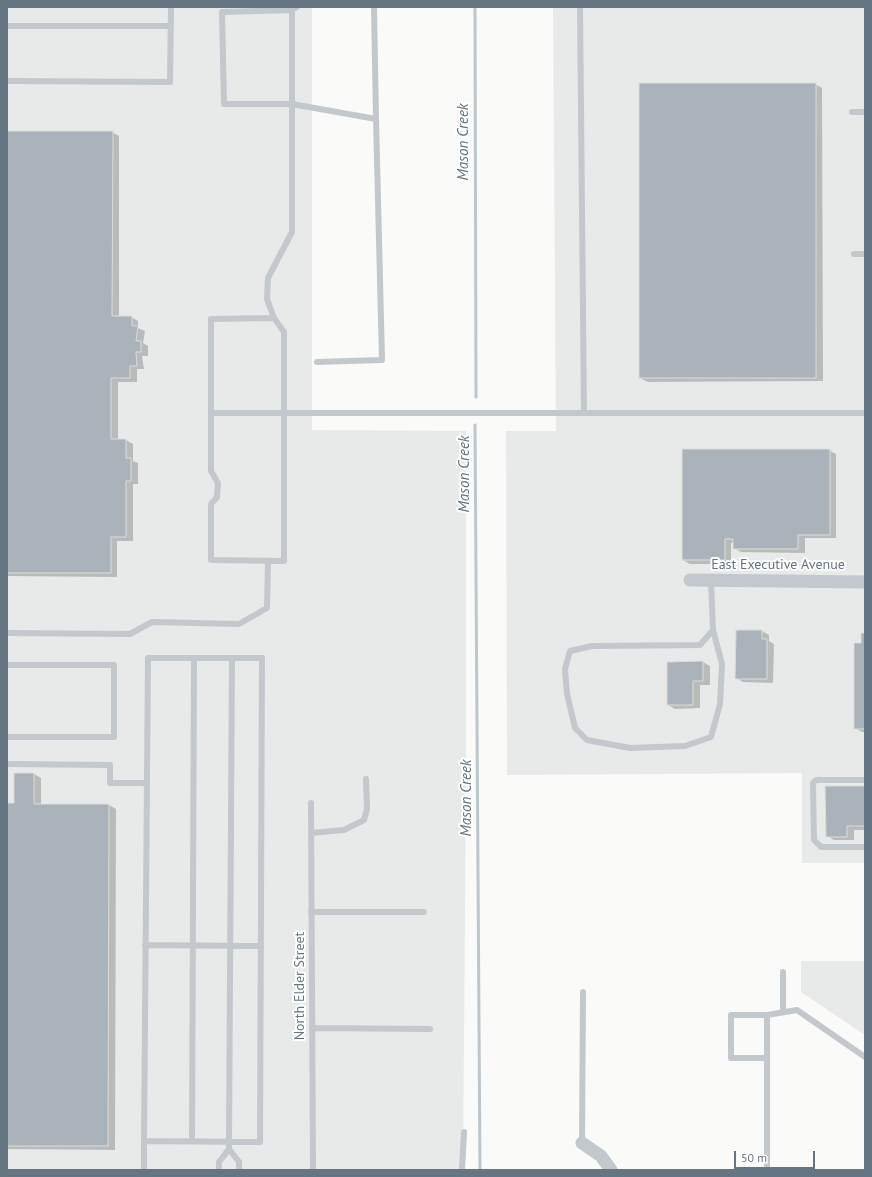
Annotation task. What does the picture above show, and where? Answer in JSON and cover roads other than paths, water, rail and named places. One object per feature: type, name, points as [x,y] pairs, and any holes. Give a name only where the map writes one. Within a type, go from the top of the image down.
[{"type":"street","name":"East Executive Avenue","points":[[690,580],[865,582]]},
{"type":"street","points":[[582,1144],[601,1156],[610,1170]]},
{"type":"lane","points":[[7,81],[170,82],[171,7]]},
{"type":"lane","points":[[317,362],[382,360],[374,7]]},
{"type":"lane","points":[[580,7],[584,413]]},
{"type":"lane","points":[[274,318],[211,319],[211,471],[218,484],[217,497],[212,504],[211,560],[284,561],[284,332],[274,318],[267,299],[268,278],[292,232],[292,104],[292,8],[222,12],[224,104],[292,104],[376,119]]},
{"type":"lane","points":[[7,26],[170,26]]},
{"type":"lane","points":[[852,112],[865,112]]},
{"type":"lane","points":[[854,254],[865,254]]},
{"type":"lane","points":[[211,413],[865,413]]},
{"type":"lane","points":[[7,633],[130,634],[152,622],[240,624],[267,608],[268,561]]},
{"type":"lane","points":[[711,581],[712,630],[722,664],[720,704],[711,737],[685,746],[630,748],[587,740],[575,728],[567,694],[565,669],[570,651],[592,646],[700,645],[712,630]]},
{"type":"lane","points":[[144,1141],[260,1142],[262,658],[148,658],[145,946],[144,1141],[144,1170]]},
{"type":"lane","points":[[192,1141],[194,658]]},
{"type":"lane","points":[[219,1170],[219,1162],[229,1149],[232,658]]},
{"type":"lane","points":[[7,665],[114,666],[114,738],[7,737]]},
{"type":"lane","points":[[7,764],[110,765],[110,782],[147,783]]},
{"type":"lane","points":[[311,833],[344,830],[364,820],[367,809],[366,779]]},
{"type":"lane","points":[[865,780],[816,780],[813,783],[814,840],[820,847],[865,847]]},
{"type":"lane","name":"North Elder Street","points":[[311,803],[313,1170]]},
{"type":"lane","points":[[311,912],[424,912]]},
{"type":"lane","points":[[145,946],[261,946]]},
{"type":"lane","points":[[783,972],[783,1012]]},
{"type":"lane","points":[[582,1144],[583,992]]},
{"type":"lane","points":[[767,1058],[731,1058],[731,1015],[767,1015],[797,1010],[865,1057]]},
{"type":"lane","points":[[767,1015],[767,1170]]},
{"type":"lane","points":[[312,1028],[430,1029]]},
{"type":"lane","points":[[462,1170],[464,1132]]},
{"type":"lane","points":[[229,1149],[239,1162],[239,1170]]},
{"type":"waterway","name":"Mason Creek","points":[[475,7],[476,397]]},
{"type":"waterway","name":"Mason Creek","points":[[475,425],[480,1170]]}]
